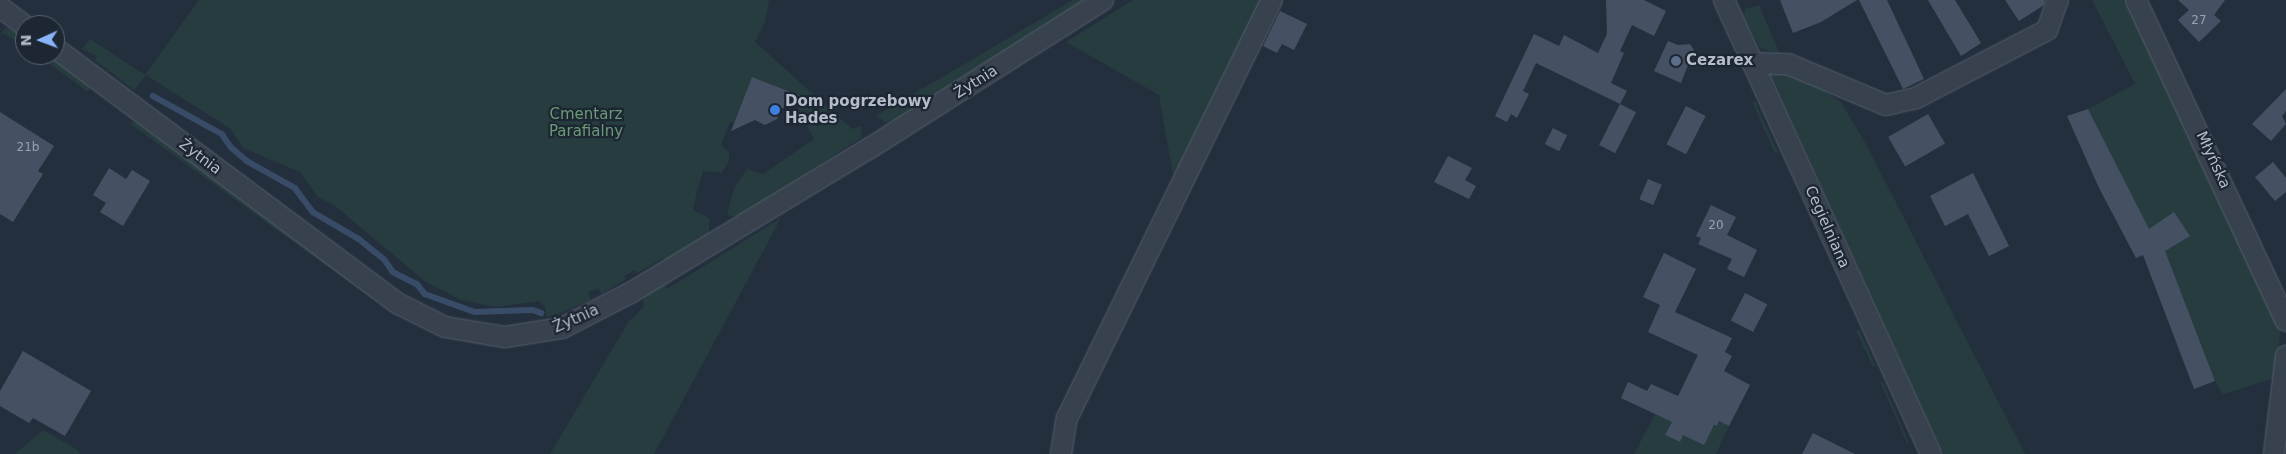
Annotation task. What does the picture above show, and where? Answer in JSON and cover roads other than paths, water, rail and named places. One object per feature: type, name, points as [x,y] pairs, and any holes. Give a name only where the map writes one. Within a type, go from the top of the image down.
[{"type":"street","name":"Żytnia","points":[[65,55],[399,304],[445,327],[505,337],[562,328],[632,292],[870,148],[1103,0]]},
{"type":"street","points":[[1062,454],[1066,418],[1272,0]]},
{"type":"street","name":"Cegielniana","points":[[1724,0],[1931,454]]},
{"type":"street","points":[[1752,63],[1788,64],[1886,104],[1893,103],[1916,98],[2047,30],[2058,0]]},
{"type":"street","name":"Młyńska","points":[[2136,0],[2286,322]]},
{"type":"street","points":[[0,7],[15,18]]},
{"type":"street","points":[[2274,454],[2286,356]]},
{"type":"waterway","points":[[153,96],[222,134],[231,147],[247,161],[295,188],[313,212],[359,239],[385,260],[393,272],[417,284],[425,294],[475,312],[533,310],[541,313]]},
{"type":"place","name":"Cezarex","points":[[1676,61]]},
{"type":"place","name":"Dom pogrzebowy Hades","points":[[775,110]]},
{"type":"park label","name":"Cmentarz Parafialny","points":[[586,122]]}]
